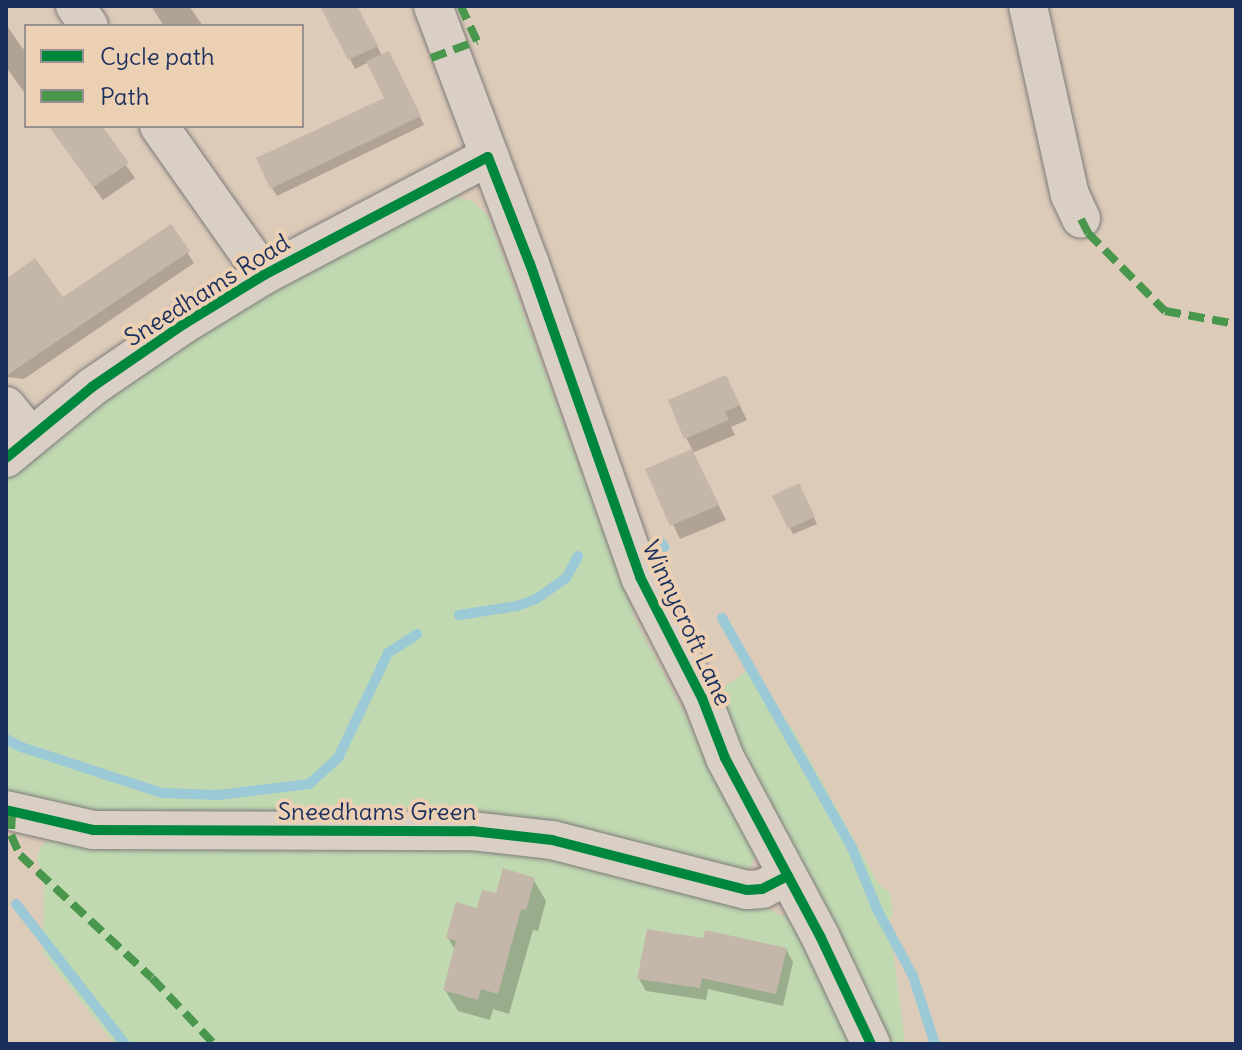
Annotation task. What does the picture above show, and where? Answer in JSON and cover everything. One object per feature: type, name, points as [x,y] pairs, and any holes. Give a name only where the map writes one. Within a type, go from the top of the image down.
[{"type":"street","points":[[75,6],[88,24]]},
{"type":"street","name":"Winnycroft Lane","points":[[433,6],[530,264],[640,577],[702,698],[725,758],[788,876],[871,1044]]},
{"type":"street","points":[[1028,6],[1070,195],[1081,219]]},
{"type":"street","points":[[160,128],[264,275]]},
{"type":"street","name":"Sneedhams Road","points":[[18,447],[138,355],[264,275],[488,157]]},
{"type":"street","points":[[6,406],[18,447]]},
{"type":"street","name":"Sneedhams Green","points":[[6,810],[93,830],[472,831],[552,840],[747,890],[762,889],[788,876]]},
{"type":"green space","points":[[455,197],[472,201],[488,216],[636,621],[756,851],[752,864],[745,871],[223,829],[6,803],[6,475],[42,444],[220,316],[442,200]]},
{"type":"green space","points":[[747,670],[794,731],[879,885],[890,893],[893,913],[889,919],[905,1044],[884,1044],[710,698]]},
{"type":"green space","points":[[52,839],[489,845],[759,904],[782,916],[789,910],[866,1044],[115,1044],[43,953],[44,877],[37,858],[42,844]]},
{"type":"building","points":[[320,6],[357,6],[378,46],[348,60]]},
{"type":"building","points":[[389,51],[421,116],[270,189],[256,158],[384,98],[366,61]]},
{"type":"building","points":[[50,128],[103,128],[129,163],[93,187]]},
{"type":"building","points":[[171,224],[190,251],[6,376],[6,279],[35,258],[63,297]]},
{"type":"building","points":[[726,375],[740,405],[725,412],[729,420],[684,439],[668,400]]},
{"type":"building","points":[[692,449],[719,505],[670,526],[645,469]]},
{"type":"building","points":[[799,483],[815,517],[788,529],[772,496]]},
{"type":"building","points":[[503,868],[535,878],[526,910],[521,909],[498,994],[481,989],[478,1000],[443,990],[456,941],[446,938],[456,902],[477,908],[482,890],[496,893]]},
{"type":"building","points":[[647,929],[703,938],[705,930],[787,948],[776,994],[702,978],[700,988],[637,979]]},
{"type":"waterway","points":[[659,540],[664,547]]},
{"type":"waterway","points":[[459,615],[517,606],[536,599],[566,578],[578,556]]},
{"type":"waterway","points":[[722,618],[852,848],[877,909],[913,976],[935,1044]]},
{"type":"waterway","points":[[6,739],[21,747],[162,793],[218,795],[309,784],[338,758],[388,653],[417,634]]},
{"type":"waterway","points":[[16,904],[125,1044]]},
{"type":"marked path","points":[[431,58],[477,41],[461,6]]},
{"type":"marked path","points":[[1081,219],[1088,233],[1165,311],[1236,324]]},
{"type":"marked path","points":[[12,813],[11,835],[20,855],[152,978],[214,1044]]},
{"type":"cycle path","points":[[6,458],[92,387],[184,324],[264,275],[488,157],[530,264],[640,577],[702,698],[725,758],[820,936],[871,1044]]},
{"type":"cycle path","points":[[6,810],[93,830],[472,831],[552,840],[747,890],[762,889],[788,876]]}]
